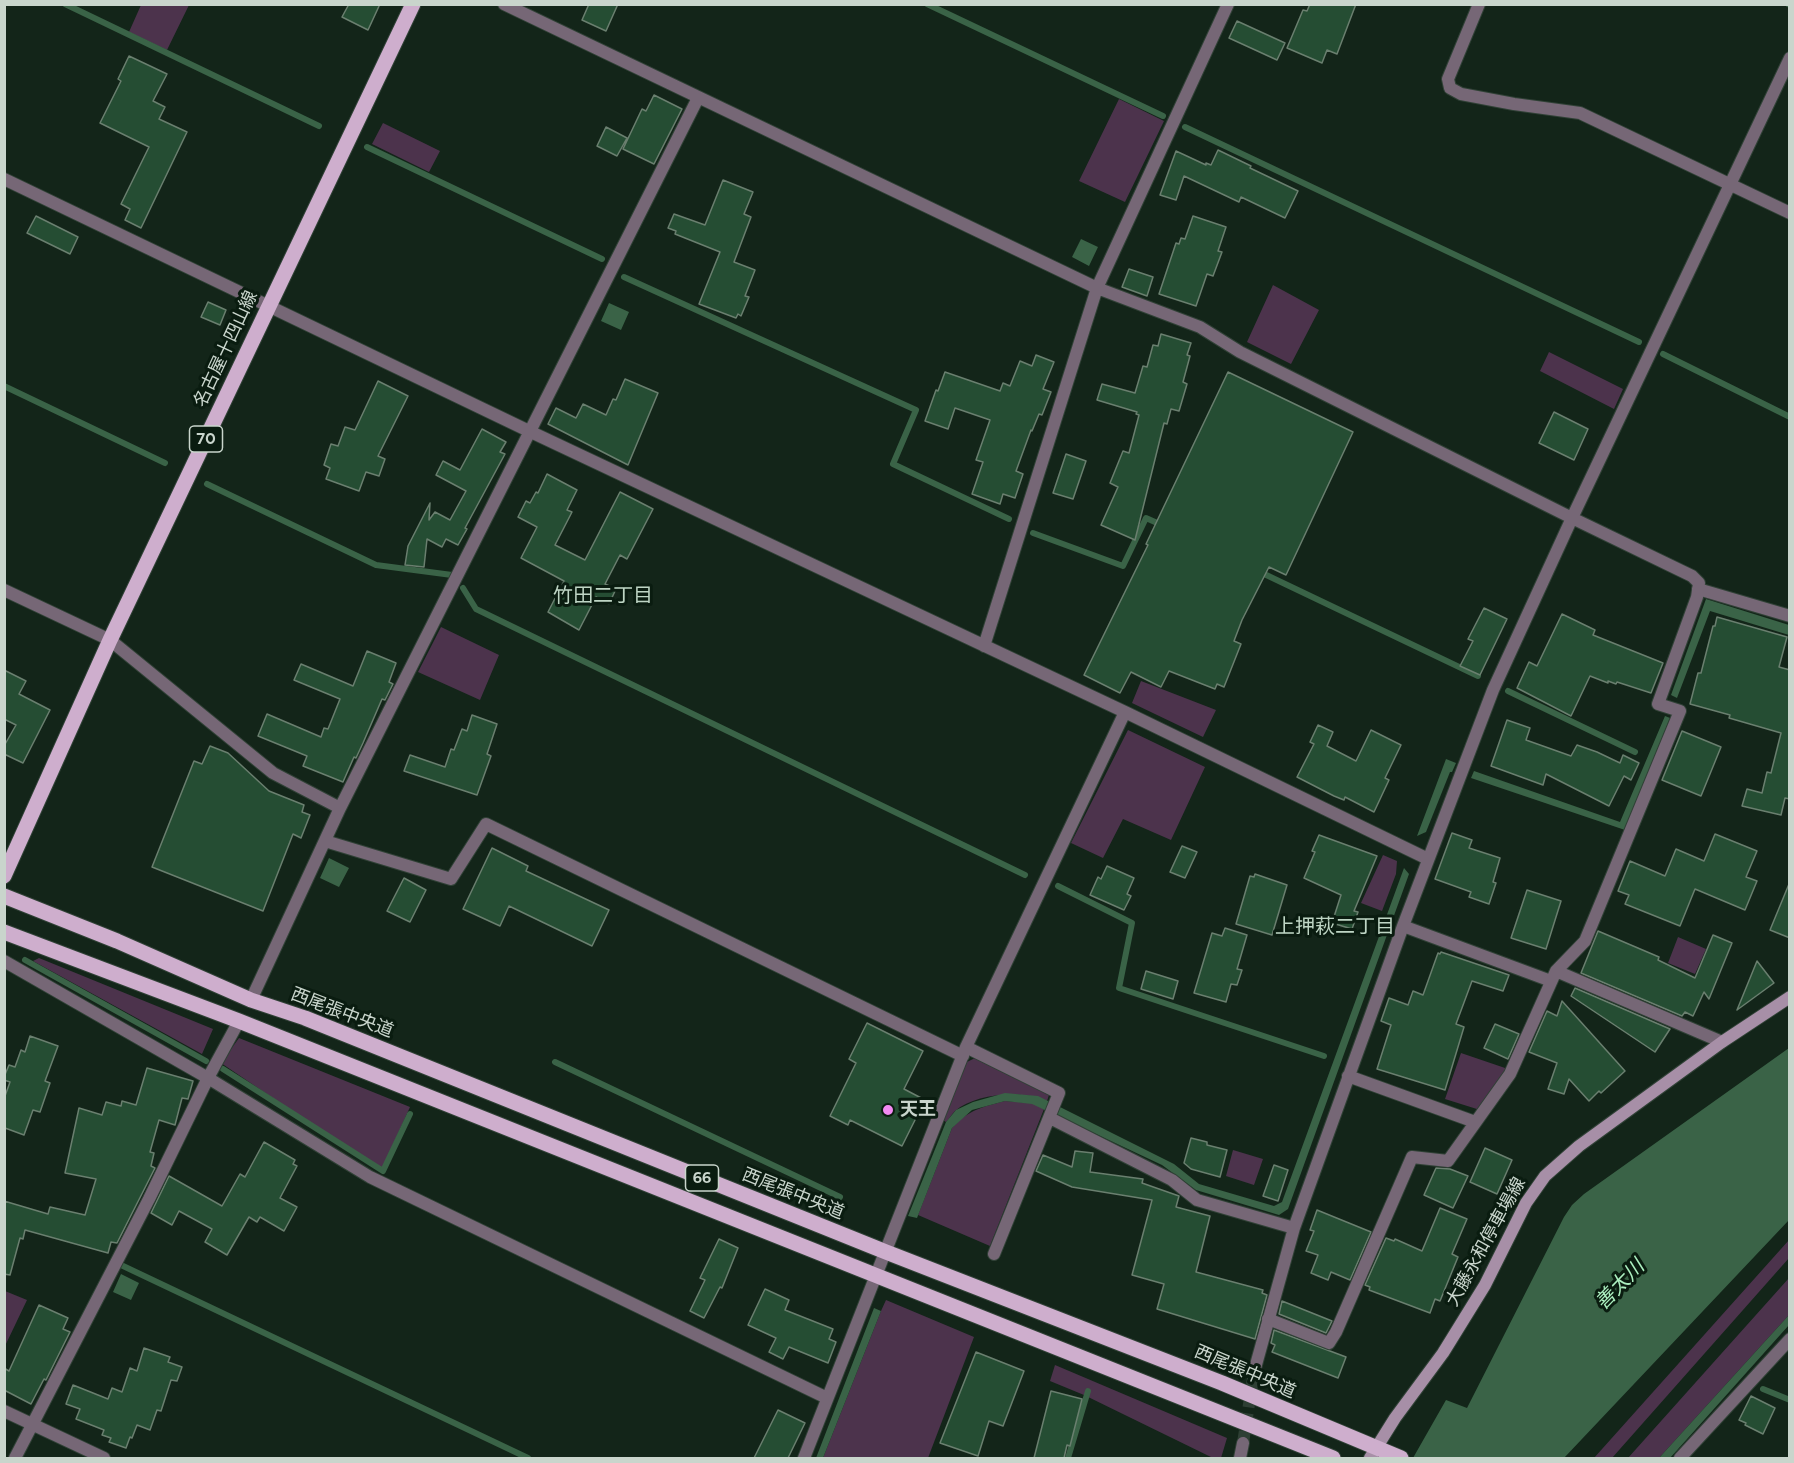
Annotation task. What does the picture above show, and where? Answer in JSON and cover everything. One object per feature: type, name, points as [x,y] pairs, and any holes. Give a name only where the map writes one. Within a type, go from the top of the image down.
[{"type":"main road","name":"名古屋十四山線","points":[[4,876],[110,640],[413,4]]},
{"type":"main road","name":"西尾張中央道","points":[[4,896],[117,941],[251,999],[1222,1383],[1372,1453],[1401,1458]]},
{"type":"main road","name":"66","points":[[4,932],[239,1021],[1333,1458]]},
{"type":"main road","name":"大藤永和停車場線","points":[[1372,1453],[1449,1343],[1485,1285],[1526,1203],[1545,1176],[1579,1146],[1722,1042],[1790,997]]},
{"type":"street","points":[[504,4],[1096,288],[1200,327],[1240,352],[1692,576],[1699,583],[1658,704],[1680,711],[1585,941],[1554,976],[1510,1074],[1448,1161],[1412,1157],[1336,1332],[1329,1343],[1268,1319]]},
{"type":"street","points":[[984,646],[1096,288],[1228,4]]},
{"type":"street","points":[[1479,4],[1479,10],[1448,79],[1450,88],[1461,94],[1514,105],[1580,113],[1790,213]]},
{"type":"street","points":[[1254,1372],[1294,1228],[1428,858],[1493,690],[1790,58]]},
{"type":"street","points":[[251,999],[340,808],[698,98]]},
{"type":"street","points":[[4,179],[1428,858]]},
{"type":"street","points":[[1698,589],[1790,616]]},
{"type":"street","points":[[4,590],[110,640],[273,773],[340,808]]},
{"type":"street","points":[[804,1458],[965,1052],[1125,712]]},
{"type":"street","points":[[325,841],[451,879],[486,824],[965,1052],[1059,1093],[994,1254]]},
{"type":"street","points":[[1403,926],[1554,976],[1722,1042]]},
{"type":"street","points":[[4,961],[208,1078],[370,1177],[827,1398]]},
{"type":"street","points":[[15,1458],[239,1021]]},
{"type":"street","points":[[1348,1076],[1475,1122]]},
{"type":"street","points":[[1050,1116],[1172,1180],[1197,1200],[1294,1228]]},
{"type":"street","points":[[1680,1458],[1790,1339]]},
{"type":"street","points":[[4,1411],[104,1458]]},
{"type":"street","points":[[1240,1458],[1243,1443]]},
{"type":"shaded area","points":[[141,5],[189,5],[167,50],[129,32]]},
{"type":"shaded area","points":[[1119,99],[1164,121],[1125,202],[1079,181]]},
{"type":"shaded area","points":[[383,123],[440,151],[429,172],[372,144]]},
{"type":"shaded area","points":[[1273,285],[1319,310],[1291,364],[1247,342]]},
{"type":"shaded area","points":[[1549,352],[1623,389],[1614,409],[1540,371]]},
{"type":"shaded area","points":[[441,627],[499,655],[480,700],[418,672]]},
{"type":"shaded area","points":[[1141,681],[1216,710],[1203,737],[1132,703]]},
{"type":"shaded area","points":[[1128,730],[1205,767],[1171,840],[1123,819],[1103,858],[1071,843]]},
{"type":"shaded area","points":[[1383,855],[1397,861],[1396,874],[1382,911],[1361,903]]},
{"type":"shaded area","points":[[1678,937],[1706,949],[1695,974],[1668,963]]},
{"type":"shaded area","points":[[39,958],[213,1029],[202,1054],[33,961]]},
{"type":"shaded area","points":[[239,1038],[410,1107],[381,1171],[221,1063]]},
{"type":"shaded area","points":[[1461,1053],[1508,1069],[1480,1110],[1445,1099]]},
{"type":"shaded area","points":[[975,1058],[1049,1095],[1047,1101],[1025,1095],[987,1097],[964,1105],[955,1111],[946,1122],[943,1120],[967,1062]]},
{"type":"shaded area","points":[[1005,1101],[1032,1103],[1044,1109],[990,1246],[918,1215],[952,1128],[976,1110]]},
{"type":"shaded area","points":[[1233,1150],[1263,1159],[1254,1185],[1226,1176]]},
{"type":"shaded area","points":[[1789,1240],[1789,1258],[1612,1458],[1594,1458]]},
{"type":"shaded area","points":[[1789,1278],[1789,1315],[1659,1458],[1628,1458]]},
{"type":"shaded area","points":[[5,1291],[27,1300],[5,1346]]},
{"type":"shaded area","points":[[886,1300],[974,1337],[928,1458],[823,1458],[881,1311]]},
{"type":"shaded area","points":[[1055,1365],[1227,1438],[1221,1458],[1213,1458],[1084,1395],[1050,1381]]},
{"type":"water","points":[[1081,239],[1098,247],[1089,266],[1072,257]]},
{"type":"water","points":[[609,303],[629,312],[621,330],[601,321]]},
{"type":"water","points":[[1706,599],[1789,625],[1789,635],[1710,611],[1677,698],[1671,695]]},
{"type":"water","points":[[1665,716],[1670,718],[1625,830],[1471,778],[1474,771],[1620,822]]},
{"type":"water","points":[[1446,759],[1456,763],[1450,772],[1426,832],[1417,836]]},
{"type":"water","points":[[329,858],[349,868],[339,887],[320,878]]},
{"type":"water","points":[[1404,868],[1409,874],[1288,1209],[1279,1215],[1196,1190],[1162,1165],[1032,1104],[1005,1101],[972,1110],[952,1128],[917,1218],[908,1216],[946,1122],[956,1110],[973,1102],[1005,1093],[1038,1096],[1174,1164],[1199,1184],[1274,1206],[1282,1202]]},
{"type":"water","name":"善太川","points":[[1789,1048],[1789,1220],[1564,1458],[1413,1458],[1446,1400],[1467,1408],[1572,1205],[1584,1194]]},
{"type":"water","points":[[121,1274],[139,1283],[131,1300],[113,1292]]},
{"type":"water","points":[[874,1308],[881,1311],[823,1458],[816,1458]]},
{"type":"water","points":[[1789,1315],[1789,1325],[1670,1458],[1659,1458]]},
{"type":"building","points":[[349,4],[380,4],[368,30],[342,17]]},
{"type":"building","points":[[589,4],[618,4],[606,31],[582,20]]},
{"type":"building","points":[[1310,4],[1356,4],[1337,54],[1327,50],[1322,63],[1287,48],[1303,10],[1307,11]]},
{"type":"building","points":[[1237,21],[1285,43],[1277,60],[1229,38]]},
{"type":"building","points":[[129,56],[167,74],[153,101],[165,107],[159,119],[187,132],[141,228],[125,220],[130,209],[121,204],[149,147],[100,123],[121,81],[118,79]]},
{"type":"building","points":[[654,95],[682,109],[654,164],[623,149],[642,109],[646,111]]},
{"type":"building","points":[[606,127],[627,138],[617,156],[597,146]]},
{"type":"building","points":[[1218,150],[1298,191],[1285,218],[1241,197],[1239,202],[1184,176],[1176,200],[1160,195],[1176,151],[1206,165],[1206,163],[1211,165]]},
{"type":"building","points":[[723,180],[753,192],[744,214],[751,217],[734,262],[755,270],[745,296],[749,297],[741,316],[738,314],[736,318],[699,304],[720,252],[675,234],[676,231],[668,228],[674,214],[705,225]]},
{"type":"building","points":[[36,216],[78,237],[70,254],[27,233]]},
{"type":"building","points":[[1193,216],[1226,227],[1218,251],[1222,252],[1213,276],[1207,274],[1196,306],[1159,294],[1176,243],[1179,244],[1181,238],[1185,239]]},
{"type":"building","points":[[1129,269],[1153,277],[1147,296],[1122,287]]},
{"type":"building","points":[[208,302],[226,310],[220,325],[201,317]]},
{"type":"building","points":[[1161,334],[1191,343],[1183,382],[1187,384],[1179,411],[1171,409],[1167,424],[1164,423],[1135,540],[1101,525],[1118,487],[1110,483],[1123,451],[1129,453],[1139,415],[1136,414],[1137,412],[1097,400],[1102,384],[1135,393],[1143,366],[1147,367],[1153,345],[1158,346]]},
{"type":"building","points":[[1036,355],[1054,362],[1043,389],[1051,392],[1042,415],[1039,414],[1031,430],[1016,471],[1023,474],[1015,498],[1003,494],[1000,504],[972,494],[983,462],[976,460],[990,420],[955,408],[948,429],[925,421],[945,372],[1000,391],[1003,383],[1010,386],[1020,361],[1032,366]]},
{"type":"building","points":[[1228,372],[1353,432],[1286,575],[1269,567],[1242,620],[1234,641],[1241,644],[1224,687],[1217,684],[1215,689],[1169,671],[1161,687],[1131,672],[1120,693],[1084,675],[1148,545],[1146,544]]},
{"type":"building","points":[[625,379],[658,393],[628,465],[548,424],[556,408],[576,418],[583,404],[606,415],[613,399],[616,400]]},
{"type":"building","points":[[378,381],[408,396],[378,456],[385,459],[379,476],[366,472],[359,491],[326,479],[330,468],[324,465],[331,444],[338,446],[345,427],[355,430]]},
{"type":"building","points":[[1554,412],[1588,429],[1574,460],[1539,443]]},
{"type":"building","points":[[482,429],[506,442],[500,452],[505,454],[458,545],[446,539],[442,547],[427,539],[424,567],[405,565],[408,546],[430,503],[429,520],[435,512],[450,520],[466,491],[436,475],[443,461],[460,470]]},
{"type":"building","points":[[1066,454],[1086,461],[1073,499],[1053,493]]},
{"type":"building","points":[[547,474],[577,490],[567,510],[572,512],[555,545],[585,560],[620,492],[653,509],[627,559],[620,555],[605,584],[616,589],[609,604],[596,597],[579,630],[548,612],[564,581],[521,558],[537,527],[518,517],[526,501],[530,503],[536,492],[538,493]]},
{"type":"building","points":[[1484,608],[1507,619],[1480,675],[1460,666],[1473,641],[1468,639]]},
{"type":"building","points":[[1562,614],[1595,630],[1593,635],[1663,663],[1651,693],[1617,682],[1616,684],[1608,681],[1608,683],[1590,676],[1571,716],[1517,688],[1529,662],[1537,666]]},
{"type":"building","points":[[1717,617],[1787,637],[1779,667],[1790,670],[1790,799],[1785,798],[1781,815],[1742,806],[1747,789],[1762,793],[1767,772],[1771,773],[1781,733],[1690,704]]},
{"type":"building","points":[[367,651],[396,663],[389,682],[393,684],[385,700],[382,699],[343,782],[303,766],[307,756],[258,736],[267,714],[321,737],[324,728],[328,729],[340,699],[294,680],[301,664],[353,686]]},
{"type":"building","points":[[4,670],[26,681],[19,694],[50,710],[23,763],[4,754],[4,746],[16,725],[6,720],[4,722]]},
{"type":"building","points":[[472,715],[497,724],[487,754],[491,756],[477,795],[404,771],[410,755],[445,767],[451,749],[454,750],[462,729],[467,731]]},
{"type":"building","points":[[1507,720],[1530,728],[1526,740],[1571,756],[1577,745],[1620,763],[1623,755],[1639,763],[1631,780],[1624,776],[1609,806],[1546,774],[1543,785],[1491,766]]},
{"type":"building","points":[[1318,725],[1333,732],[1327,746],[1356,761],[1371,730],[1401,745],[1385,778],[1389,780],[1374,812],[1345,797],[1344,800],[1334,796],[1297,777],[1314,744],[1310,742]]},
{"type":"building","points":[[1682,731],[1721,747],[1701,796],[1662,780]]},
{"type":"building","points":[[210,746],[228,753],[269,791],[304,805],[302,812],[310,815],[301,838],[293,834],[263,911],[152,867],[194,761],[202,764]]},
{"type":"building","points":[[1452,833],[1472,840],[1469,848],[1500,858],[1493,882],[1496,883],[1489,904],[1469,897],[1471,892],[1435,879]]},
{"type":"building","points":[[1715,834],[1757,851],[1746,877],[1757,881],[1745,910],[1695,889],[1680,926],[1625,904],[1629,895],[1618,891],[1630,861],[1665,876],[1676,849],[1704,861]]},
{"type":"building","points":[[1319,835],[1377,856],[1354,911],[1358,912],[1352,929],[1332,923],[1341,895],[1304,878],[1315,852],[1312,851]]},
{"type":"building","points":[[1182,846],[1197,852],[1185,878],[1170,872]]},
{"type":"building","points":[[492,848],[528,866],[526,871],[609,910],[592,946],[509,906],[500,926],[463,909]]},
{"type":"building","points":[[1107,866],[1134,878],[1127,894],[1131,896],[1124,910],[1090,895],[1098,877],[1101,879]]},
{"type":"building","points":[[1255,874],[1287,885],[1272,935],[1236,924],[1250,876],[1254,877]]},
{"type":"building","points":[[404,878],[426,890],[410,922],[387,911]]},
{"type":"building","points":[[1790,884],[1790,938],[1770,930]]},
{"type":"building","points":[[1527,890],[1561,901],[1546,949],[1511,938]]},
{"type":"building","points":[[1225,928],[1247,935],[1237,969],[1242,970],[1237,985],[1231,984],[1226,1002],[1194,993],[1212,933],[1222,936]]},
{"type":"building","points":[[1598,931],[1659,957],[1658,960],[1695,978],[1713,935],[1732,943],[1709,999],[1704,992],[1693,1016],[1685,1012],[1682,1016],[1581,973]]},
{"type":"building","points":[[1441,952],[1509,975],[1503,991],[1472,981],[1456,1024],[1464,1027],[1445,1090],[1377,1069],[1391,1025],[1381,1021],[1389,998],[1408,1005],[1413,991],[1423,995],[1438,953]]},
{"type":"building","points":[[1757,961],[1774,983],[1737,1010]]},
{"type":"building","points":[[1146,971],[1178,981],[1173,999],[1141,989]]},
{"type":"building","points":[[1575,988],[1670,1029],[1655,1052],[1571,996]]},
{"type":"building","points":[[1562,1001],[1625,1071],[1589,1101],[1569,1079],[1564,1094],[1548,1089],[1557,1063],[1529,1052],[1547,1011],[1557,1016]]},
{"type":"building","points":[[867,1023],[923,1051],[904,1089],[925,1100],[902,1146],[850,1120],[848,1125],[830,1116],[856,1063],[849,1059]]},
{"type":"building","points":[[1495,1024],[1519,1034],[1508,1059],[1484,1048]]},
{"type":"building","points":[[30,1036],[58,1046],[45,1081],[50,1083],[40,1112],[33,1110],[24,1135],[5,1128],[5,1096],[10,1082],[4,1080],[4,1077],[9,1065],[15,1067],[21,1050],[25,1052]]},
{"type":"building","points":[[147,1068],[193,1081],[188,1099],[182,1098],[175,1125],[159,1120],[150,1152],[154,1153],[151,1166],[155,1168],[117,1243],[111,1242],[108,1253],[25,1230],[23,1239],[20,1238],[10,1275],[4,1274],[4,1201],[48,1214],[50,1207],[85,1215],[96,1179],[65,1173],[79,1108],[102,1115],[106,1102],[121,1106],[122,1101],[136,1105]]},
{"type":"building","points":[[1191,1138],[1227,1150],[1220,1177],[1191,1169],[1184,1163]]},
{"type":"building","points":[[264,1142],[295,1160],[293,1164],[297,1166],[280,1198],[297,1207],[284,1231],[260,1217],[257,1222],[249,1217],[227,1255],[205,1242],[212,1229],[179,1211],[172,1225],[151,1213],[169,1176],[222,1206],[240,1174],[245,1177]]},
{"type":"building","points":[[1485,1148],[1512,1160],[1497,1194],[1470,1182]]},
{"type":"building","points":[[1075,1151],[1093,1153],[1090,1172],[1143,1179],[1142,1183],[1179,1196],[1176,1207],[1210,1216],[1196,1272],[1263,1290],[1262,1293],[1267,1295],[1255,1339],[1157,1309],[1164,1284],[1132,1275],[1152,1200],[1072,1187],[1036,1171],[1043,1155],[1072,1167]]},
{"type":"building","points":[[1274,1165],[1288,1170],[1278,1201],[1263,1196]]},
{"type":"building","points":[[1436,1168],[1450,1169],[1468,1176],[1453,1208],[1424,1195]]},
{"type":"building","points":[[1440,1208],[1467,1219],[1452,1254],[1458,1257],[1440,1301],[1435,1299],[1430,1313],[1369,1290],[1370,1287],[1365,1285],[1386,1238],[1394,1241],[1395,1239],[1422,1251]]},
{"type":"building","points":[[1317,1210],[1371,1232],[1350,1280],[1331,1272],[1328,1280],[1311,1273],[1318,1255],[1306,1251],[1314,1231],[1310,1230]]},
{"type":"building","points":[[719,1239],[738,1248],[722,1288],[720,1287],[704,1318],[690,1311],[705,1280],[700,1278]]},
{"type":"building","points":[[765,1289],[789,1300],[785,1310],[833,1329],[829,1339],[836,1342],[828,1363],[789,1347],[783,1359],[769,1352],[776,1338],[748,1325]]},
{"type":"building","points":[[1282,1301],[1332,1321],[1326,1333],[1279,1314]]},
{"type":"building","points":[[39,1305],[68,1318],[63,1329],[70,1332],[31,1404],[4,1390],[4,1368],[9,1371]]},
{"type":"building","points":[[1274,1330],[1346,1357],[1338,1378],[1272,1352],[1275,1345],[1271,1343]]},
{"type":"building","points":[[144,1348],[170,1357],[168,1362],[182,1367],[177,1381],[171,1380],[161,1411],[157,1410],[150,1430],[137,1425],[126,1448],[109,1442],[111,1438],[102,1435],[104,1430],[76,1419],[80,1409],[66,1404],[73,1385],[108,1399],[112,1388],[122,1392],[130,1368],[137,1371]]},
{"type":"building","points":[[976,1352],[1024,1371],[1003,1426],[989,1421],[978,1456],[940,1443]]},
{"type":"building","points":[[1051,1391],[1082,1399],[1070,1446],[1067,1445],[1064,1458],[1034,1458]]},
{"type":"building","points":[[1751,1396],[1775,1408],[1763,1434],[1739,1420]]},
{"type":"building","points":[[778,1410],[805,1423],[788,1458],[754,1458]]},
{"type":"waterway","points":[[65,4],[319,126]]},
{"type":"waterway","points":[[927,4],[1163,116]]},
{"type":"waterway","points":[[1185,127],[1639,342]]},
{"type":"waterway","points":[[367,147],[602,259]]},
{"type":"waterway","points":[[624,277],[916,410],[893,464],[1009,519]]},
{"type":"waterway","points":[[1663,354],[1790,417]]},
{"type":"waterway","points":[[4,386],[165,463]]},
{"type":"waterway","points":[[207,484],[376,565],[452,575]]},
{"type":"waterway","points":[[1033,533],[1123,566],[1146,518],[1164,526]]},
{"type":"waterway","points":[[1260,572],[1478,676]]},
{"type":"waterway","points":[[463,588],[476,609],[1025,875]]},
{"type":"waterway","points":[[1508,691],[1635,752]]},
{"type":"waterway","points":[[1058,886],[1132,923],[1119,988],[1324,1056]]},
{"type":"waterway","points":[[25,960],[206,1061]]},
{"type":"waterway","points":[[555,1062],[840,1197]]},
{"type":"waterway","points":[[223,1069],[383,1171],[410,1114]]},
{"type":"waterway","points":[[121,1265],[528,1458]]},
{"type":"waterway","points":[[1763,1389],[1790,1400]]},
{"type":"waterway","points":[[1068,1458],[1088,1391]]},
{"type":"tunnel","points":[[1243,1443],[1254,1372]]},
{"type":"place","name":"天王","points":[[888,1110]]},
{"type":"district","name":"竹田二丁目","points":[[603,596]]},
{"type":"district","name":"上押萩二丁目","points":[[1335,927]]}]
